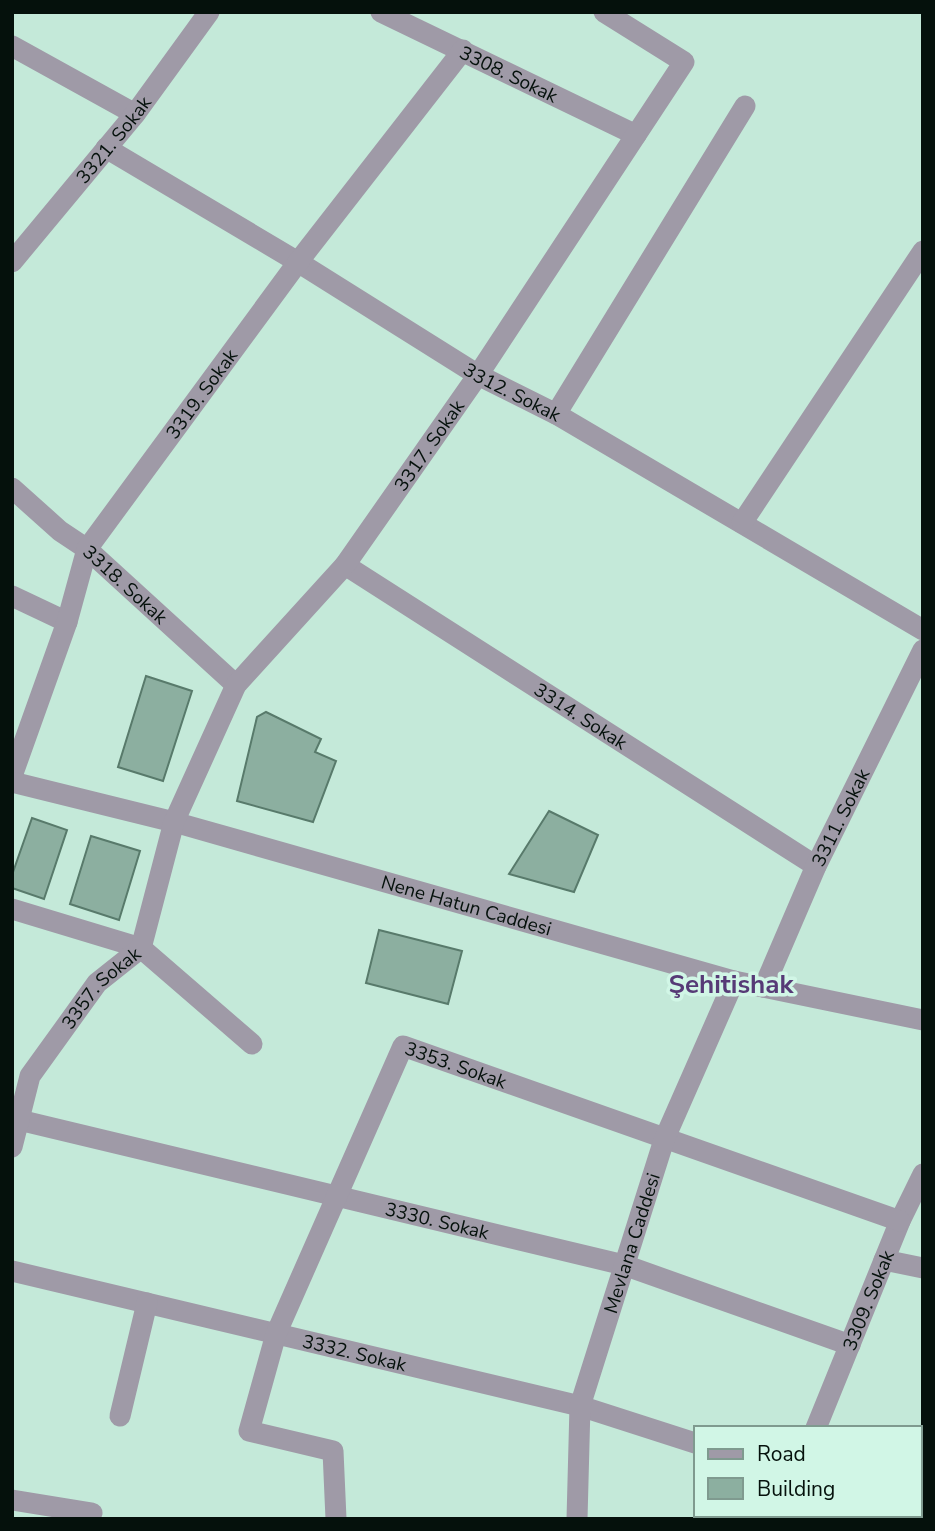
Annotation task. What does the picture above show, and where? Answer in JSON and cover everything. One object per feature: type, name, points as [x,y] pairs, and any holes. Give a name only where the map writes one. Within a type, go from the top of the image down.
[{"type":"street","name":"3321. Sokak","points":[[12,262],[135,114],[209,12]]},
{"type":"street","name":"3308. Sokak","points":[[382,12],[636,135]]},
{"type":"street","name":"3317. Sokak","points":[[174,822],[236,685],[345,565],[478,375],[684,62],[604,12]]},
{"type":"street","points":[[12,46],[135,114]]},
{"type":"street","name":"3319. Sokak","points":[[12,776],[67,622],[87,549],[298,262],[463,50]]},
{"type":"street","points":[[556,414],[745,106]]},
{"type":"street","name":"3312. Sokak","points":[[106,148],[298,262],[478,375],[556,414],[923,630]]},
{"type":"street","points":[[742,523],[923,251]]},
{"type":"street","name":"3318. Sokak","points":[[12,488],[60,531],[87,549],[236,685]]},
{"type":"street","name":"3314. Sokak","points":[[345,565],[816,866]]},
{"type":"street","points":[[12,596],[67,622]]},
{"type":"street","name":"3311. Sokak","points":[[764,987],[816,866],[923,650]]},
{"type":"street","name":"Nene Hatun Caddesi","points":[[12,782],[174,822],[734,981],[923,1020]]},
{"type":"street","name":"3357. Sokak","points":[[12,1147],[19,1120],[21,1071],[97,983],[141,948],[174,822]]},
{"type":"street","points":[[12,909],[141,948],[253,1044]]},
{"type":"street","name":"Mevlana Caddesi","points":[[577,1519],[580,1406],[664,1140],[734,981]]},
{"type":"street","name":"3353. Sokak","points":[[336,1519],[333,1451],[248,1431],[276,1334],[403,1046],[900,1222]]},
{"type":"street","name":"3330. Sokak","points":[[19,1120],[624,1265],[850,1345]]},
{"type":"street","name":"3309. Sokak","points":[[817,1426],[900,1222],[923,1174]]},
{"type":"street","points":[[884,1260],[923,1268]]},
{"type":"street","name":"3332. Sokak","points":[[12,1271],[580,1406],[694,1443]]},
{"type":"street","points":[[120,1416],[147,1303]]},
{"type":"street","points":[[12,1500],[92,1513]]},
{"type":"building","points":[[146,676],[192,691],[163,781],[118,767]]},
{"type":"building","points":[[266,712],[321,739],[315,752],[336,761],[313,822],[237,801],[257,717]]},
{"type":"building","points":[[549,811],[598,835],[574,892],[509,874]]},
{"type":"building","points":[[32,818],[67,830],[44,899],[12,888],[12,875]]},
{"type":"building","points":[[91,836],[140,851],[119,920],[70,904]]},
{"type":"building","points":[[379,930],[462,951],[448,1004],[366,983]]},
{"type":"district","name":"Şehitishak","points":[[731,984]]}]
